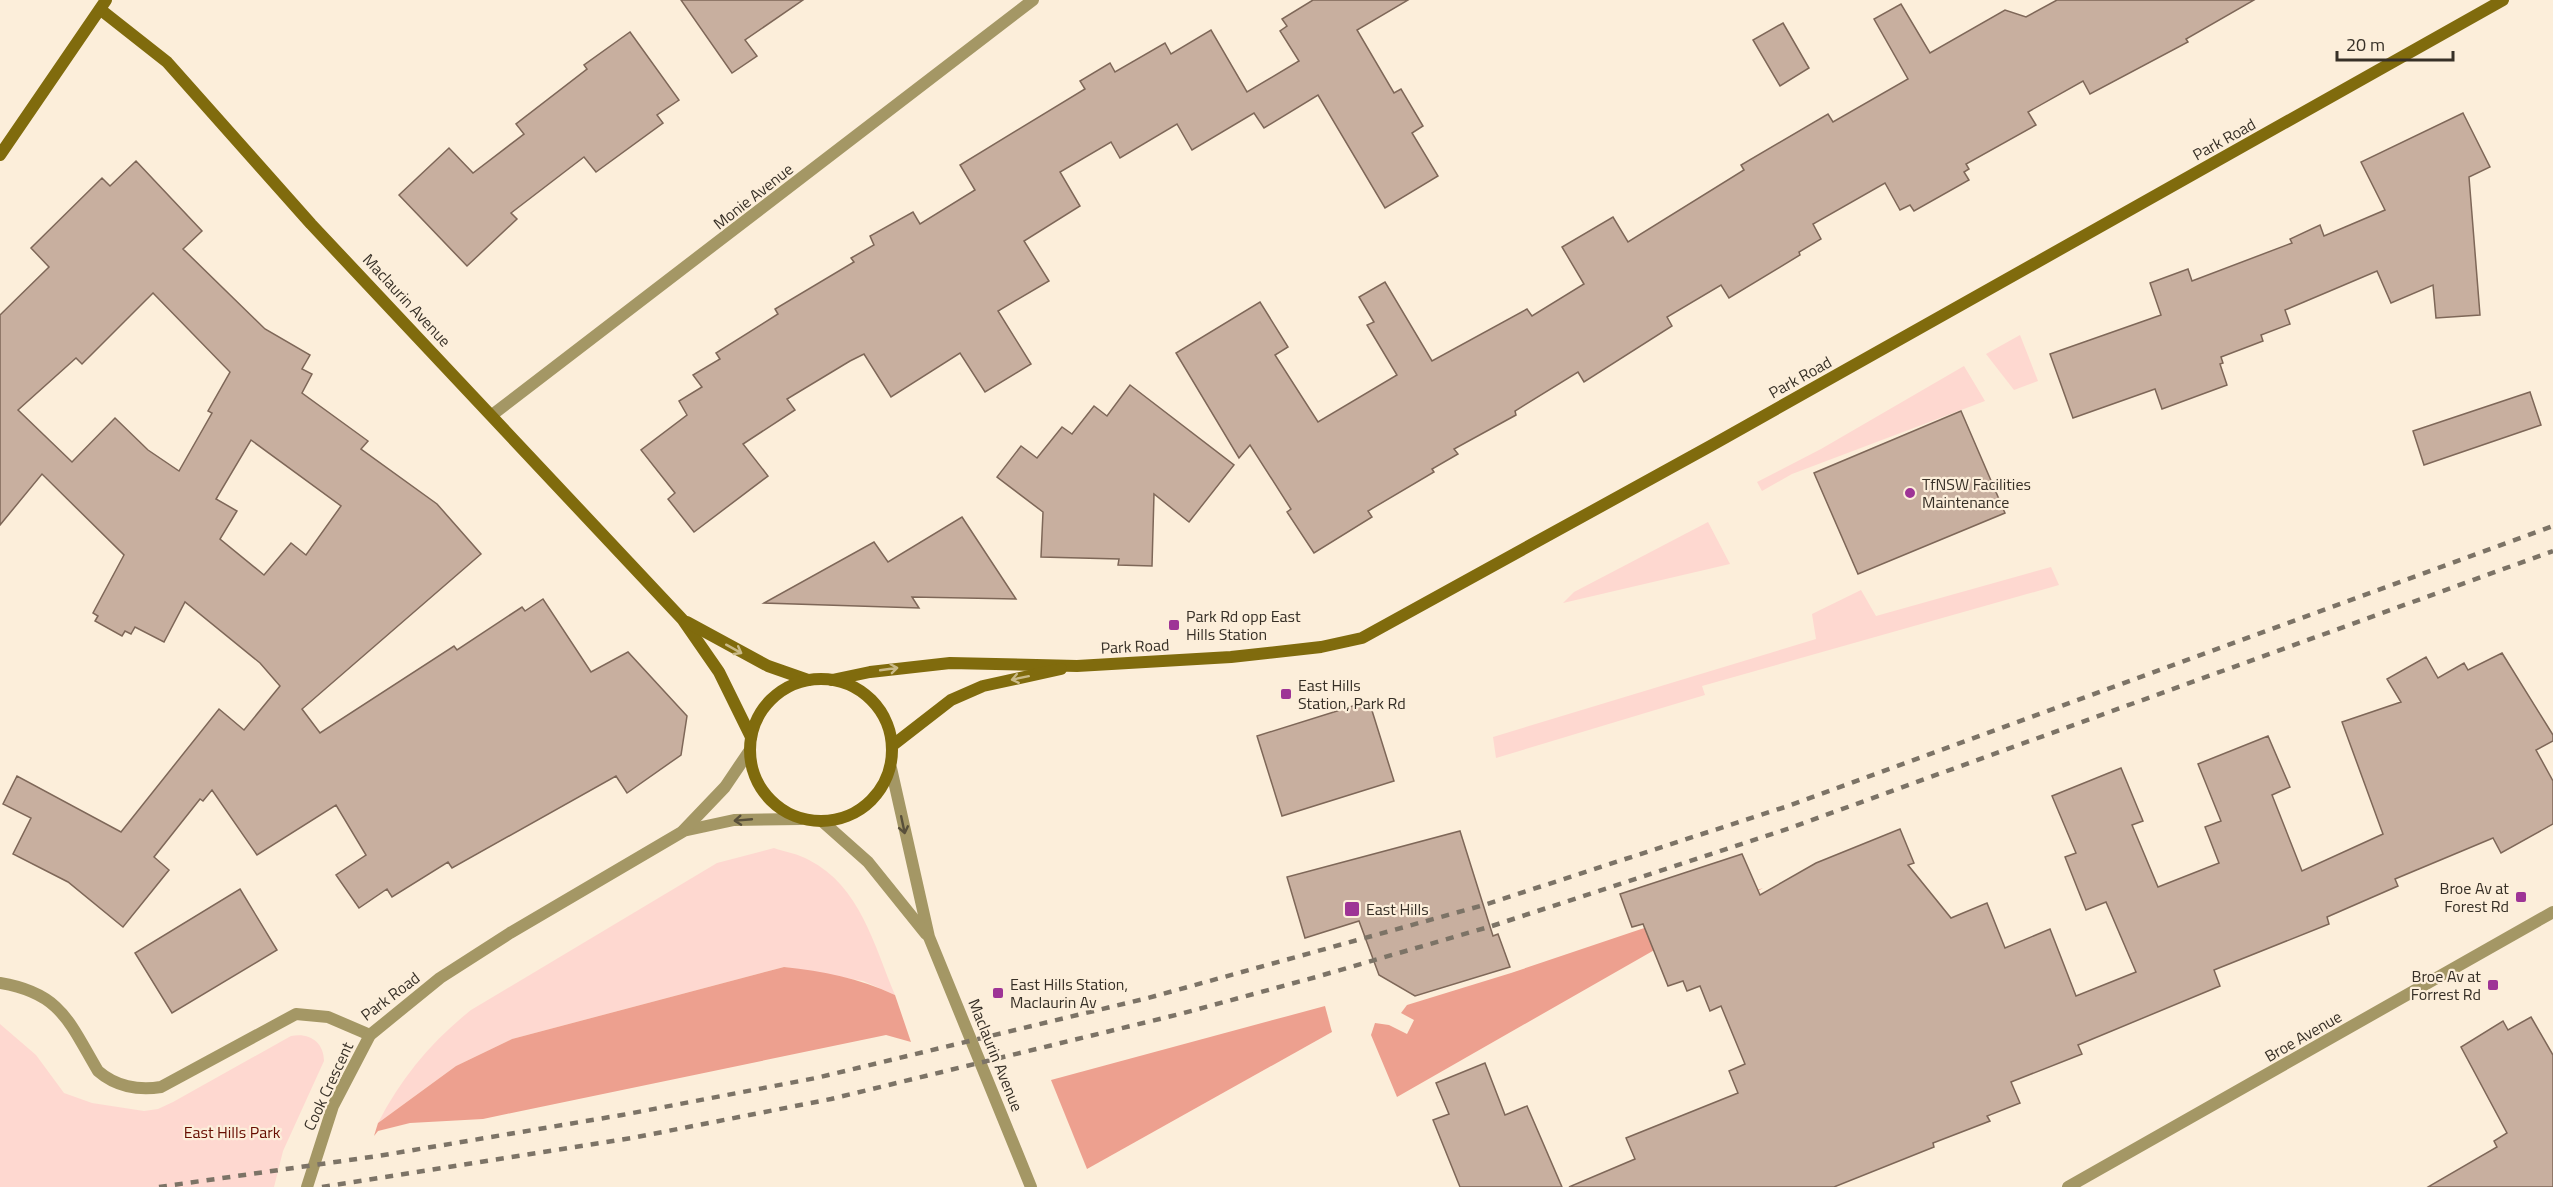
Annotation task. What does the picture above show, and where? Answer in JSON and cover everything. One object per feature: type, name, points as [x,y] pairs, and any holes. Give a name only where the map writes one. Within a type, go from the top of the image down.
[{"type":"main road","name":"Park Road","points":[[832,680],[879,671],[950,663],[1077,666],[1231,657],[1321,647],[1362,639],[1725,439],[2503,0]]},
{"type":"main road","name":"Maclaurin Avenue","points":[[104,5],[168,62],[311,224],[683,620],[724,682],[751,737]]},
{"type":"main road","points":[[0,155],[104,5]]},
{"type":"main road","name":"Maclaurin Avenue","points":[[683,620],[738,651],[808,680]]},
{"type":"main road","name":"Park Road","points":[[893,745],[951,699],[983,686],[1077,666]]},
{"type":"main road","points":[[808,680],[832,680],[855,687],[874,702],[887,722],[893,745],[891,768],[884,786],[873,801],[858,812],[841,819],[823,822],[801,819],[780,809],[764,793],[754,773],[750,750],[751,737],[758,718],[771,700],[788,687],[808,680]]},
{"type":"street","name":"Monie Avenue","points":[[492,415],[1033,0]]},
{"type":"street","name":"Park Road","points":[[0,983],[41,995],[57,1006],[98,1071],[106,1078],[132,1087],[147,1089],[161,1087],[296,1014],[328,1017],[370,1035],[440,978],[510,933],[682,832],[720,793],[750,750]]},
{"type":"street","name":"Maclaurin Avenue","points":[[891,768],[929,937],[1031,1187]]},
{"type":"street","name":"Park Road","points":[[682,832],[734,820],[801,819]]},
{"type":"street","name":"Maclaurin Avenue","points":[[823,822],[868,862],[929,937]]},
{"type":"street","name":"Broe Avenue","points":[[2068,1187],[2553,912]]},
{"type":"street","name":"Cook Crescent","points":[[307,1187],[333,1106],[370,1035]]},
{"type":"green space","points":[[2020,335],[2038,381],[2014,390],[1986,354]]},
{"type":"green space","points":[[1964,366],[1985,401],[1792,474],[1762,491],[1757,482],[1821,449]]},
{"type":"green space","points":[[1708,522],[1730,564],[1563,603],[1574,592]]},
{"type":"green space","points":[[2051,567],[2059,585],[1702,686],[1705,695],[1496,758],[1493,737],[1816,639],[1812,614],[1861,590],[1876,616]]},
{"type":"green space","points":[[774,848],[809,860],[841,885],[863,918],[895,995],[863,981],[784,967],[512,1039],[456,1066],[378,1123],[418,1061],[443,1034],[471,1010],[717,863]]},
{"type":"green space","name":"East Hills Park","points":[[0,1024],[36,1055],[64,1093],[92,1103],[144,1111],[158,1109],[173,1102],[291,1036],[304,1036],[314,1040],[321,1049],[324,1061],[283,1151],[274,1187],[0,1187]]},
{"type":"shaded area","points":[[1763,888],[1397,1097],[1371,1035],[1375,1023],[1389,1025],[1407,1034],[1414,1020],[1401,1013],[1407,1005],[1511,973]]},
{"type":"shaded area","points":[[784,967],[841,976],[895,995],[911,1042],[886,1035],[483,1119],[410,1123],[378,1131],[374,1136],[378,1123],[456,1066],[512,1039]]},
{"type":"shaded area","points":[[1325,1006],[1332,1032],[1087,1169],[1051,1080]]},
{"type":"building","points":[[681,0],[803,0],[745,40],[757,56],[732,73]]},
{"type":"building","points":[[1313,0],[1408,0],[1357,30],[1394,93],[1401,89],[1423,126],[1412,133],[1438,176],[1385,208],[1318,95],[1264,128],[1254,113],[1192,150],[1177,124],[1120,158],[1111,142],[1060,172],[1080,206],[1024,241],[1049,281],[998,311],[1031,364],[985,392],[960,353],[891,397],[864,354],[787,399],[795,410],[743,444],[768,476],[694,532],[668,499],[675,493],[641,450],[687,415],[679,401],[702,387],[693,375],[720,359],[716,353],[778,314],[775,309],[854,262],[851,258],[874,245],[870,236],[913,212],[920,224],[975,190],[960,165],[1085,89],[1080,81],[1110,63],[1115,72],[1165,43],[1171,54],[1211,30],[1247,92],[1299,61],[1280,31],[1287,26],[1282,19]]},
{"type":"building","points":[[2057,0],[2254,0],[2186,39],[2188,42],[2090,94],[2083,81],[2028,112],[2036,125],[1966,164],[1969,169],[1964,172],[1969,180],[1914,211],[1910,205],[1900,210],[1885,183],[1813,224],[1821,239],[1799,252],[1800,255],[1729,298],[1721,285],[1667,317],[1672,326],[1584,382],[1578,372],[1515,411],[1516,415],[1454,449],[1458,454],[1432,469],[1434,472],[1368,511],[1372,517],[1314,553],[1287,512],[1291,509],[1250,445],[1239,458],[1176,353],[1260,302],[1288,347],[1275,355],[1318,422],[1397,375],[1367,325],[1374,322],[1359,297],[1385,282],[1432,361],[1527,309],[1532,316],[1584,284],[1562,247],[1613,217],[1628,242],[1744,170],[1741,165],[1828,114],[1833,122],[1908,79],[1874,19],[1901,4],[1930,53],[2005,10],[2026,17]]},
{"type":"building","points":[[1783,23],[1809,68],[1780,86],[1753,40]]},
{"type":"building","points":[[630,32],[679,100],[657,115],[663,123],[596,172],[584,157],[511,213],[517,219],[467,266],[399,195],[449,148],[473,173],[524,134],[516,124],[587,69],[584,65]]},
{"type":"building","points":[[2463,113],[2490,167],[2469,177],[2480,315],[2436,318],[2433,285],[2391,303],[2377,271],[2285,310],[2290,324],[2261,335],[2263,341],[2221,357],[2223,363],[2220,364],[2227,385],[2162,409],[2155,389],[2073,418],[2050,354],[2161,315],[2150,283],[2188,269],[2192,281],[2292,243],[2290,239],[2320,225],[2324,236],[2385,210],[2361,162]]},
{"type":"building","points":[[136,161],[202,231],[183,249],[265,329],[310,355],[302,369],[312,374],[302,393],[368,441],[361,449],[437,504],[481,554],[302,709],[320,733],[454,646],[457,650],[522,607],[525,611],[543,599],[591,672],[628,652],[687,716],[681,755],[627,793],[616,776],[452,868],[448,862],[392,897],[387,889],[359,908],[336,875],[366,855],[336,805],[257,855],[212,790],[203,801],[200,799],[154,857],[169,870],[123,927],[68,882],[13,854],[31,818],[3,804],[17,776],[121,832],[219,709],[244,730],[280,686],[260,663],[185,602],[164,642],[135,627],[131,634],[125,631],[122,636],[95,621],[98,616],[93,613],[124,555],[42,474],[0,525],[0,315],[49,267],[31,248],[102,178],[110,186]],"holes":[[[153,293],[230,372],[208,411],[212,413],[179,471],[148,450],[115,418],[72,462],[18,410],[76,358],[82,364]],[[251,440],[341,506],[306,555],[291,543],[264,575],[220,539],[237,511],[216,499]]]},
{"type":"building","points":[[1130,385],[1234,465],[1189,522],[1154,494],[1152,566],[1118,565],[1119,559],[1041,557],[1043,512],[997,477],[1021,446],[1037,458],[1062,427],[1072,434],[1094,406],[1107,416]]},
{"type":"building","points":[[2530,392],[2541,425],[2424,465],[2413,431]]},
{"type":"building","name":"TfNSW Facilities Maintenance","points":[[1961,411],[2005,513],[1858,574],[1814,473]]},
{"type":"building","points":[[962,517],[1016,599],[912,597],[919,608],[764,603],[874,542],[888,562]]},
{"type":"building","points":[[2502,653],[2553,735],[2553,741],[2536,750],[2553,781],[2553,824],[2501,853],[2493,838],[2395,879],[2398,886],[2327,917],[2329,924],[2214,970],[2220,986],[2078,1045],[2082,1054],[2011,1082],[2020,1103],[1987,1116],[1990,1121],[1933,1143],[1934,1147],[1834,1187],[1569,1187],[1635,1159],[1626,1138],[1738,1093],[1729,1071],[1745,1064],[1721,1006],[1710,1011],[1700,986],[1687,991],[1683,981],[1668,986],[1643,924],[1632,927],[1620,894],[1742,854],[1760,895],[1816,863],[1900,829],[1914,863],[1908,865],[1951,918],[1987,903],[2005,948],[2050,929],[2076,996],[2136,972],[2106,902],[2086,910],[2065,857],[2076,853],[2052,796],[2121,768],[2143,821],[2132,825],[2158,887],[2219,863],[2205,827],[2221,821],[2198,764],[2268,736],[2290,787],[2272,795],[2302,871],[2383,834],[2342,722],[2401,702],[2387,679],[2426,657],[2438,678],[2464,663],[2468,670]]},
{"type":"building","points":[[1369,701],[1394,781],[1282,816],[1257,736]]},
{"type":"building","points":[[1460,831],[1493,936],[1498,934],[1510,967],[1415,996],[1379,975],[1359,921],[1305,938],[1287,877]]},
{"type":"building","points":[[240,889],[277,950],[172,1013],[135,953]]},
{"type":"building","points":[[2531,1017],[2553,1055],[2553,1187],[2428,1187],[2497,1147],[2494,1141],[2507,1133],[2461,1047],[2503,1021],[2508,1030]]},
{"type":"building","points":[[1485,1063],[1505,1115],[1527,1106],[1562,1187],[1460,1187],[1433,1120],[1449,1114],[1436,1083]]},
{"type":"railway","points":[[159,1187],[378,1156],[622,1115],[816,1078],[1148,998],[1484,905],[1785,807],[2553,526]]},
{"type":"railway","points":[[322,1187],[632,1138],[831,1099],[1180,1014],[1316,977],[1492,926],[1790,828],[2553,551]]},
{"type":"place","name":"TfNSW Facilities Maintenance","points":[[1910,493]]},
{"type":"place","name":"Park Rd opp East Hills Station","points":[[1174,625]]},
{"type":"place","name":"East Hills Station, Park Rd","points":[[1286,694]]},
{"type":"place","name":"Broe Av at Forest Rd","points":[[2521,897]]},
{"type":"place","name":"East Hills","points":[[1352,909]]},
{"type":"place","name":"Broe Av at Forrest Rd","points":[[2493,985]]},
{"type":"place","name":"East Hills Station, Maclaurin Av","points":[[998,993]]}]
